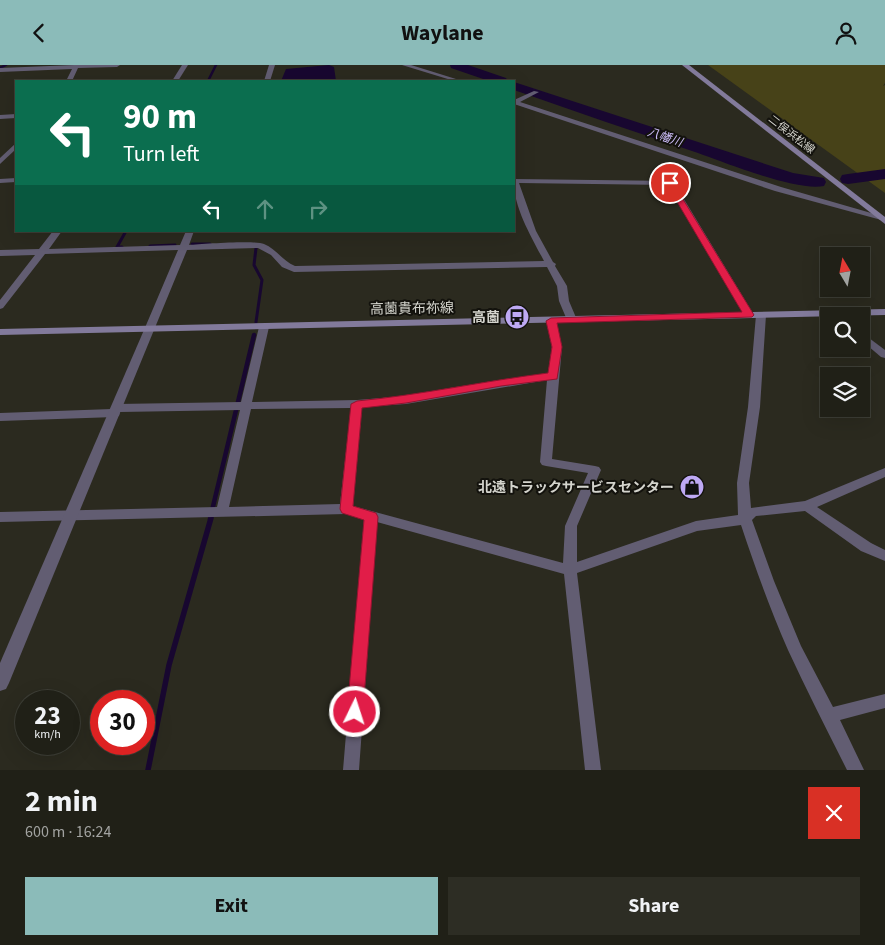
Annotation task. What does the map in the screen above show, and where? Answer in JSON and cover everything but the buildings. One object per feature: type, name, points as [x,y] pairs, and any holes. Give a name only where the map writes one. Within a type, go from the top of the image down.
[{"type":"main road","name":"二俣浜松線","points":[[685,65],[884,220]]},
{"type":"main road","points":[[884,220],[881,227],[885,231]]},
{"type":"main road","name":"高薗貴布祢線","points":[[870,313],[885,312]]},
{"type":"main road","name":"高薗貴布祢線","points":[[0,332],[820,315]]},
{"type":"street","points":[[0,70],[117,65]]},
{"type":"street","points":[[176,80],[185,65]]},
{"type":"street","points":[[267,80],[272,65]]},
{"type":"street","points":[[405,65],[456,80]]},
{"type":"street","points":[[418,65],[453,79]]},
{"type":"street","points":[[69,80],[76,66]]},
{"type":"street","points":[[515,102],[536,92]]},
{"type":"street","points":[[515,102],[778,189],[884,220]]},
{"type":"street","points":[[0,117],[15,116]]},
{"type":"street","points":[[0,162],[15,146]]},
{"type":"street","points":[[0,181],[15,180]]},
{"type":"street","points":[[515,181],[670,183],[755,315],[754,407],[743,483],[745,519],[766,581],[795,648],[856,770]]},
{"type":"street","points":[[515,184],[532,231],[562,286],[564,301],[572,320]]},
{"type":"street","points":[[0,307],[57,232]]},
{"type":"street","points":[[0,683],[116,411],[190,232]]},
{"type":"street","points":[[0,253],[260,245],[274,253],[285,265],[294,269],[552,265]]},
{"type":"street","points":[[551,321],[557,347],[546,462],[595,470],[571,526],[570,570],[593,770]]},
{"type":"street","points":[[216,512],[264,327]]},
{"type":"street","points":[[870,342],[885,355]]},
{"type":"street","points":[[0,417],[242,406],[357,404],[406,400],[553,376]]},
{"type":"street","points":[[346,509],[357,404]]},
{"type":"street","points":[[0,517],[346,509],[570,570],[696,526],[745,519],[754,512],[807,506],[885,472]]},
{"type":"street","points":[[807,506],[866,547],[885,556]]},
{"type":"street","points":[[350,770],[371,517]]},
{"type":"street","points":[[828,716],[885,701]]},
{"type":"shaded area","points":[[329,65],[334,67],[336,80],[281,80],[286,69]]},
{"type":"shaded area","points":[[708,65],[885,65],[885,83],[883,86],[885,85],[885,193]]},
{"type":"waterway","points":[[0,68],[6,65]]},
{"type":"waterway","points":[[208,80],[216,65]]},
{"type":"waterway","name":"八幡川","points":[[456,65],[498,80]]},
{"type":"waterway","name":"八幡川","points":[[515,86],[791,178],[818,182]]},
{"type":"waterway","name":"八幡川","points":[[848,179],[885,174]]},
{"type":"waterway","points":[[122,247],[117,247],[125,232]]},
{"type":"waterway","points":[[192,244],[210,244]]},
{"type":"waterway","points":[[150,246],[175,245]]},
{"type":"waterway","points":[[256,248],[254,265],[262,280],[256,322]]},
{"type":"waterway","points":[[210,519],[254,335]]},
{"type":"waterway","points":[[148,770],[169,665],[211,518]]},
{"type":"place","name":"高薗","points":[[517,317]]},
{"type":"place","name":"北遠トラックサービスセンター","points":[[692,487]]},
{"type":"route","points":[[355,712],[371,517],[346,509],[357,404],[406,400],[553,376],[557,347],[551,321],[749,315],[684,210],[670,183]]}]
